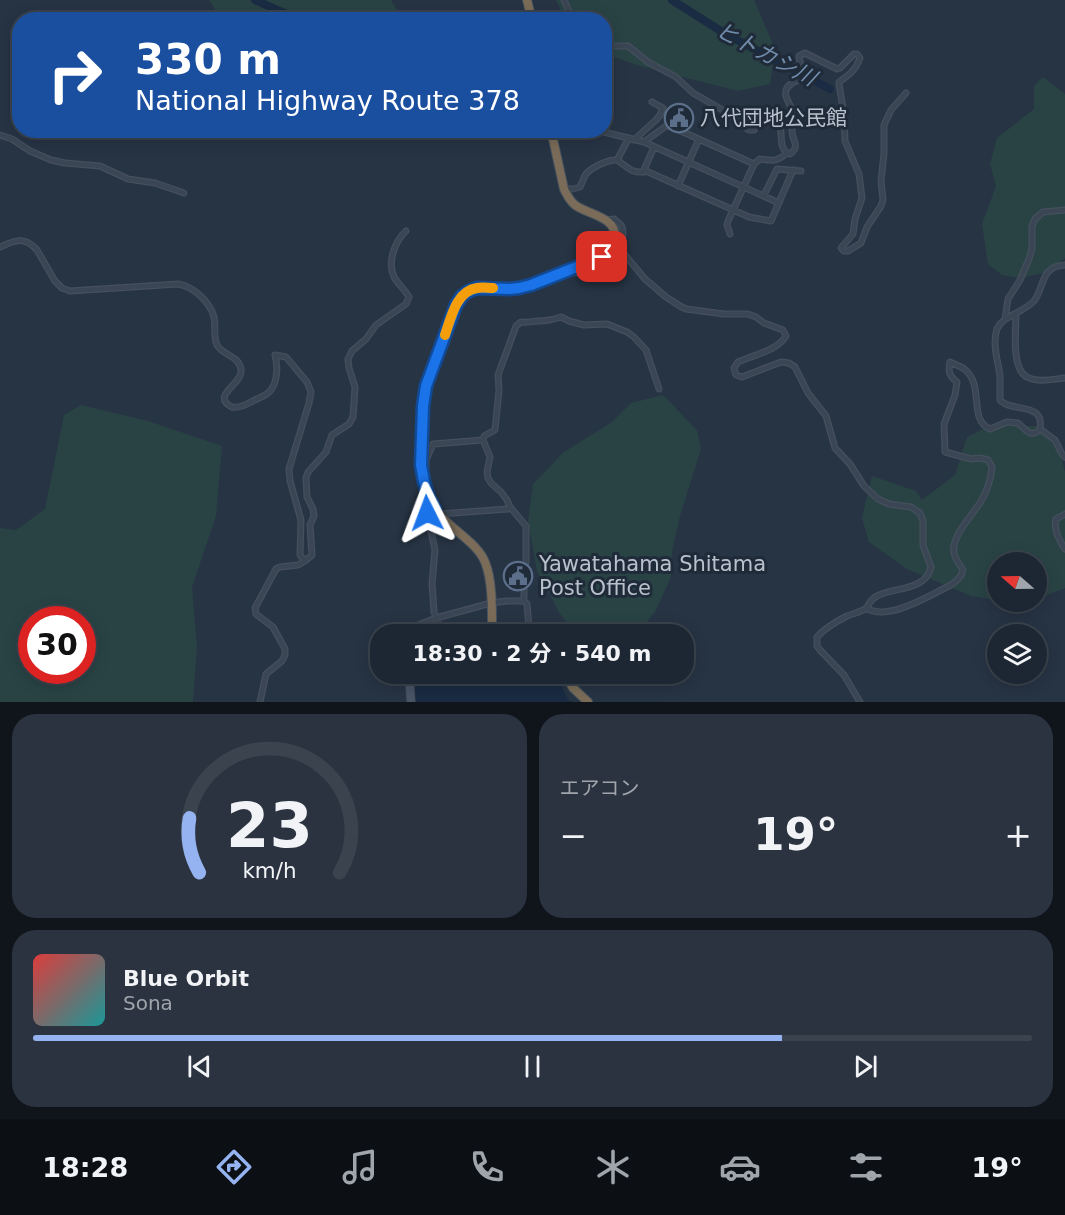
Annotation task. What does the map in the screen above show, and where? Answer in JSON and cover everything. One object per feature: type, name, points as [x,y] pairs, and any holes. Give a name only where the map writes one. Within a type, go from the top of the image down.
[{"type":"highway","points":[[492,624],[486,563],[474,546],[437,512],[429,498],[421,465],[423,406],[426,386],[456,305],[462,296],[477,288],[510,289],[531,285],[602,257],[609,253],[613,246],[615,236],[613,227],[599,215],[573,204],[567,197],[552,138]]},
{"type":"highway","points":[[571,684],[588,702]]},
{"type":"main road","points":[[410,684],[411,702]]},
{"type":"street","points":[[612,46],[628,46],[648,62],[676,77],[693,93],[726,112],[749,130],[754,130],[759,114],[763,110],[770,112],[780,123],[783,150],[787,153]]},
{"type":"street","points":[[730,234],[727,225],[754,164],[760,159],[774,161],[787,153],[794,152],[796,148],[791,129],[795,116],[785,97],[789,85],[804,77],[799,56],[805,53],[837,69],[854,54],[860,58],[852,72],[839,84],[844,107],[845,141],[859,174],[862,191],[862,204],[855,219],[853,234],[840,248],[844,251],[857,246],[863,240],[867,227],[881,206],[883,200],[880,181],[884,153],[884,124],[891,110],[906,93]]},
{"type":"street","points":[[617,160],[632,139],[660,115],[663,108],[652,102]]},
{"type":"street","points":[[644,142],[666,126],[672,127],[754,164]]},
{"type":"street","points":[[612,134],[644,142],[779,202]]},
{"type":"street","points":[[0,135],[51,160],[100,166],[128,179],[155,183],[184,193]]},
{"type":"street","points":[[678,186],[699,139]]},
{"type":"street","points":[[643,172],[654,147]]},
{"type":"street","points":[[564,189],[580,187],[586,174],[612,159],[634,172],[646,171],[733,211],[749,217],[771,220],[793,170]]},
{"type":"street","points":[[764,195],[777,168],[801,171]]},
{"type":"street","points":[[1005,319],[1008,299],[1020,280],[1032,249],[1032,230],[1035,219],[1043,212],[1065,210]]},
{"type":"street","points":[[567,271],[570,273],[609,269],[620,249],[623,232],[622,226],[614,219],[606,220]]},
{"type":"street","points":[[260,702],[266,674],[282,661],[285,649],[273,627],[260,619],[255,608],[276,569],[298,565],[312,555],[310,525],[314,516],[307,496],[306,478],[308,472],[326,452],[332,435],[350,424],[354,417],[356,387],[348,359],[352,351],[366,339],[376,324],[409,300],[410,297],[395,278],[392,269],[392,258],[396,246],[400,236],[406,231]]},
{"type":"street","points":[[0,247],[19,240],[28,242],[37,250],[59,286],[70,291],[178,284],[192,289],[211,310],[218,346],[236,360],[242,368],[237,382],[225,393],[225,402],[232,407],[241,407],[262,397],[272,389],[277,371],[275,355],[286,357],[307,382],[311,392],[289,469],[301,520],[300,555],[305,561]]},
{"type":"street","points":[[620,249],[645,279],[666,297],[686,309],[724,314],[748,314],[783,330],[786,336],[778,344],[738,362],[735,368],[736,375],[742,377],[781,362],[793,364],[808,393],[826,416],[835,448],[850,464],[864,486],[878,500],[911,507],[920,513],[923,521],[923,545],[931,567],[928,575],[911,586],[878,596],[870,601],[866,608],[837,622],[817,637],[816,641],[820,650],[847,680],[860,702]]},
{"type":"street","points":[[866,608],[874,612],[891,612],[951,585],[963,573],[954,554],[955,543],[963,525],[988,487],[992,467],[988,460],[945,453],[944,424],[955,395],[957,382],[948,370],[950,362],[963,368],[971,377],[981,422],[986,428],[990,429],[1007,422],[1018,423],[1027,433],[1034,434],[1040,429],[1041,424],[1037,414],[1003,404],[1000,400],[996,338],[998,326],[1005,319],[1016,315],[1036,298],[1043,279],[1050,270],[1065,265]]},
{"type":"street","points":[[1016,315],[1016,352],[1023,374],[1034,379],[1065,378]]},
{"type":"street","points":[[529,624],[527,604],[524,601],[526,526],[488,478],[490,457],[483,440],[484,436],[495,430],[499,390],[498,375],[516,326],[521,322],[545,321],[561,317],[584,325],[607,324],[627,332],[646,350],[659,389]]},
{"type":"street","points":[[1040,429],[1055,440],[1065,457]]},
{"type":"street","points":[[424,482],[427,479],[426,460],[433,444],[483,440]]},
{"type":"street","points":[[439,624],[434,612],[432,584],[435,550],[427,513],[508,509],[510,507]]},
{"type":"street","points":[[1065,514],[1056,519],[1055,530],[1065,549]]},
{"type":"street","points":[[421,624],[491,603],[524,601]]},
{"type":"green space","points":[[209,0],[391,0],[398,12],[217,12]]},
{"type":"green space","points":[[556,0],[754,0],[775,49],[770,84],[738,91],[640,66],[612,56],[612,12],[562,12]]},
{"type":"green space","points":[[1043,77],[1065,94],[1065,258],[1044,273],[1019,278],[1002,275],[988,264],[982,224],[996,186],[990,164],[997,138],[1034,109],[1034,86]]},
{"type":"green space","points":[[663,395],[697,430],[701,449],[680,516],[672,552],[671,577],[655,612],[645,624],[568,624],[560,614],[537,571],[528,521],[533,484],[564,452],[612,422],[631,403]]},
{"type":"green space","points":[[81,405],[148,421],[222,446],[216,516],[192,587],[197,647],[193,702],[0,702],[0,528],[16,530],[45,509],[64,415]]},
{"type":"green space","points":[[993,424],[1041,426],[1057,441],[1065,472],[1065,588],[1047,595],[1047,552],[987,552],[987,598],[971,596],[907,569],[869,542],[862,518],[872,476],[916,491],[922,500],[955,475],[967,437]]},
{"type":"water","points":[[415,684],[560,684],[569,701],[574,702],[416,702]]},
{"type":"waterway","points":[[255,0],[282,12]]},
{"type":"waterway","name":"ヒトカシ川","points":[[672,0],[724,33],[830,89]]},
{"type":"slow traffic","points":[[445,335],[456,305],[462,296],[477,288],[493,288]]},
{"type":"place","name":"八代団地公民館","points":[[679,118]]},
{"type":"place","name":"Yawatahama Shitama Post Office","points":[[518,576]]},
{"type":"route","points":[[427,513],[435,509],[429,498],[421,465],[426,386],[456,305],[462,296],[477,288],[510,289],[531,285],[602,257]]}]
